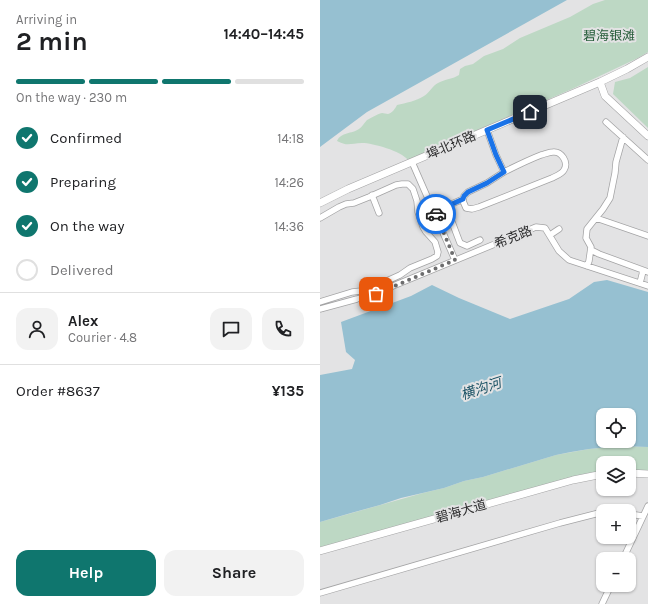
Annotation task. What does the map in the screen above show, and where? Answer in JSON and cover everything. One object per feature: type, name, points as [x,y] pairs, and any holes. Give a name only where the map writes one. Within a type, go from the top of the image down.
[{"type":"main road","name":"埠北环路","points":[[320,203],[348,189],[600,82],[620,73],[648,57]]},
{"type":"main road","points":[[600,82],[605,96],[648,136]]},
{"type":"main road","points":[[636,474],[648,475]]},
{"type":"main road","name":"碧海大道","points":[[320,552],[596,477]]},
{"type":"street","points":[[606,122],[648,160]]},
{"type":"street","points":[[487,130],[504,172]]},
{"type":"street","points":[[587,266],[592,247],[586,238],[587,229],[610,198],[622,137]]},
{"type":"street","points":[[420,218],[435,212],[442,206],[463,199],[468,192],[487,183],[504,172],[530,160],[554,152],[560,154],[564,158],[566,164],[565,169],[552,178],[472,209],[466,208],[463,199]]},
{"type":"street","points":[[412,162],[455,260]]},
{"type":"street","points":[[320,218],[346,204],[372,196],[396,185],[408,184],[413,189],[415,194],[418,212],[426,232],[435,242],[438,252],[437,256],[379,284],[361,291],[352,292],[320,302]]},
{"type":"street","points":[[372,196],[379,213]]},
{"type":"street","points":[[442,206],[460,243],[467,246],[480,240]]},
{"type":"street","points":[[596,218],[648,236]]},
{"type":"street","name":"希克路","points":[[320,309],[376,294],[536,227],[545,228],[556,247],[565,257],[574,262],[648,286]]},
{"type":"street","points":[[550,235],[559,229]]},
{"type":"street","points":[[591,250],[645,271],[640,283]]},
{"type":"street","points":[[626,552],[648,506]]},
{"type":"street","points":[[320,593],[596,513]]},
{"type":"street","points":[[636,515],[643,516]]},
{"type":"street","points":[[602,604],[608,592]]},
{"type":"green space","name":"碧海银滩","points":[[605,0],[648,0],[648,52],[572,89],[408,160],[393,151],[380,146],[367,143],[347,144],[337,141],[341,136],[359,129],[367,120],[374,116],[382,113],[387,114],[393,111],[397,105],[414,101],[424,96],[436,84],[459,75],[460,69],[473,64],[484,56],[503,49],[520,38],[570,17],[593,4]]},
{"type":"green space","points":[[648,67],[648,128],[613,94],[615,82],[630,78]]},
{"type":"green space","points":[[648,447],[648,474],[636,473],[636,456],[596,456],[596,477],[320,549],[320,522],[444,488],[464,481],[483,477],[556,455],[589,449]]},
{"type":"water","points":[[320,0],[567,0],[367,112],[320,147]]},
{"type":"water","name":"横沟河","points":[[607,280],[648,292],[648,447],[636,447],[636,408],[596,408],[596,448],[599,448],[556,455],[483,477],[401,498],[320,522],[320,375],[352,369],[355,360],[346,352],[341,322],[411,296],[432,285],[510,319],[569,299],[594,282]]},
{"type":"way so far","points":[[376,294],[455,260],[436,214]]},
{"type":"route","points":[[436,214],[435,212],[441,208],[463,199],[468,192],[487,183],[504,172],[487,130],[530,112]]}]
